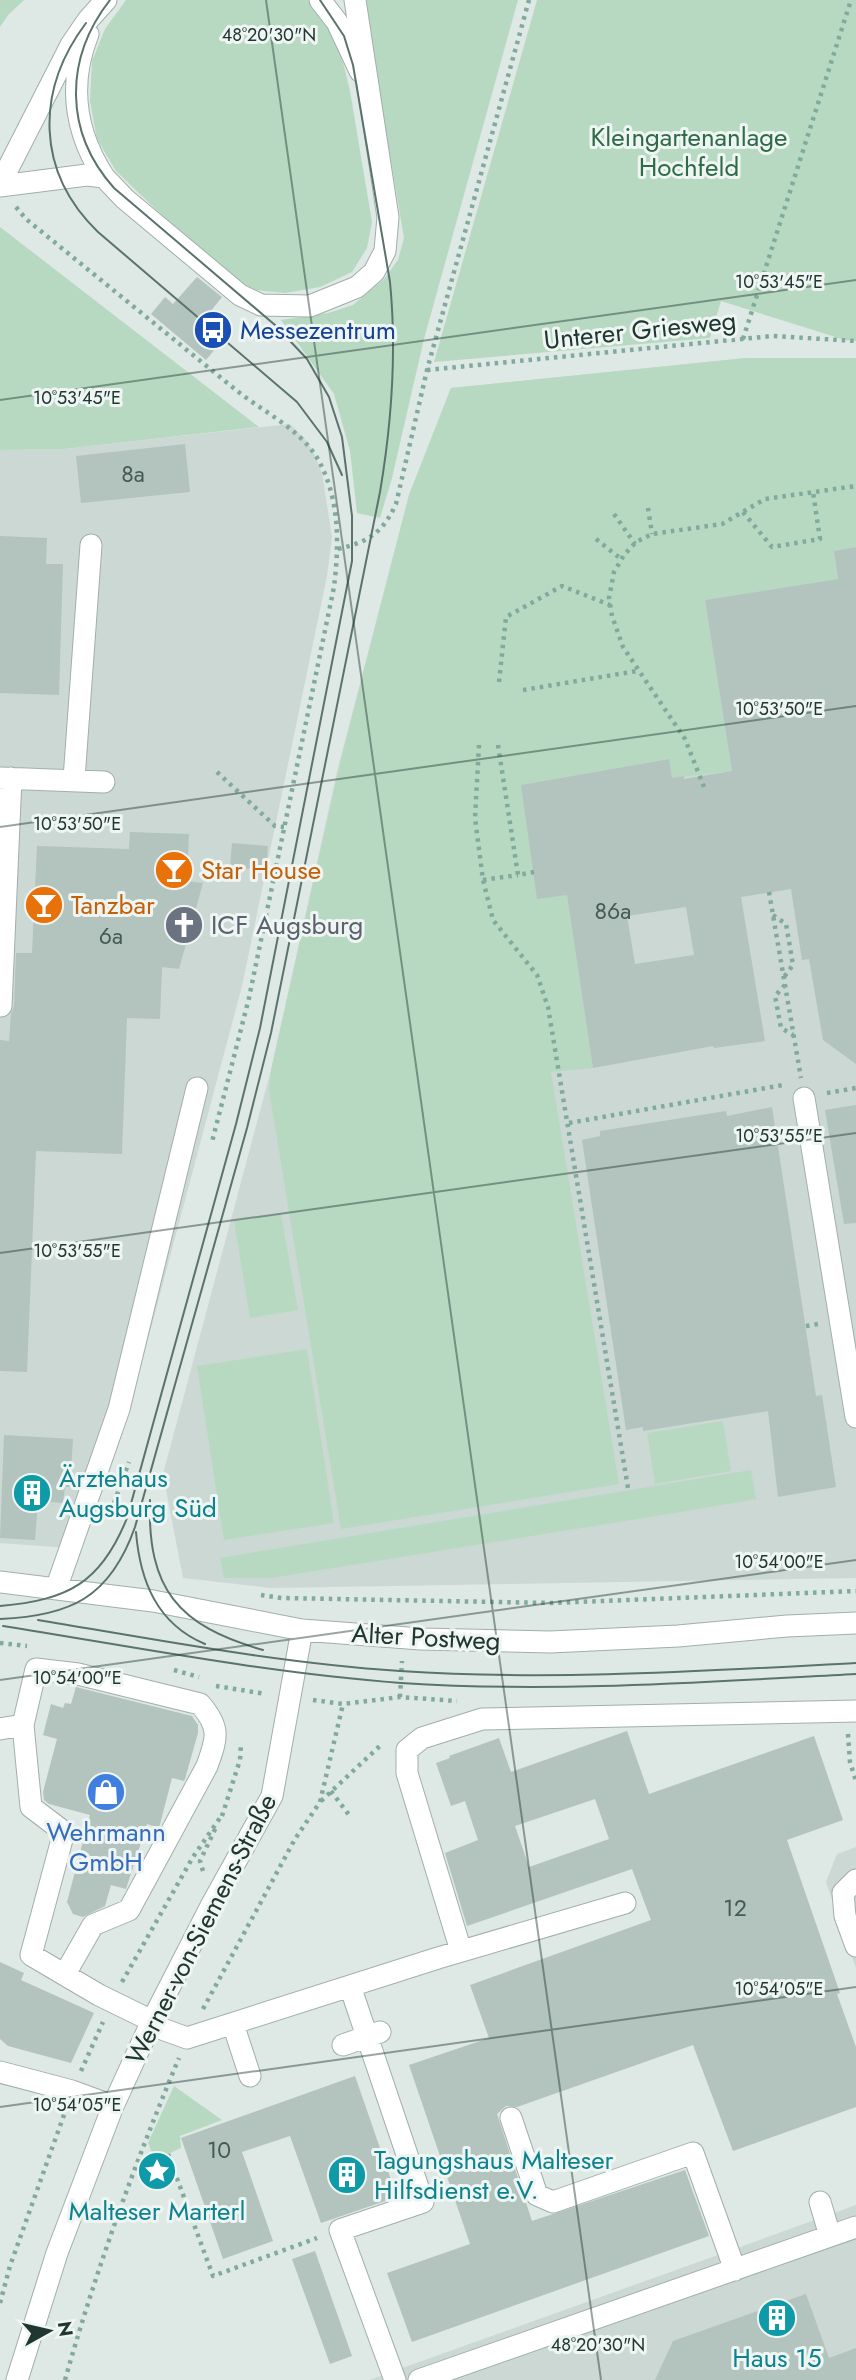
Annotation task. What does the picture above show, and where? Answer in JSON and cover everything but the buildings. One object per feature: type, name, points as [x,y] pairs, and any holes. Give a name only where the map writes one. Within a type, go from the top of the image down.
[{"type":"street","points":[[108,0],[87,36],[76,78],[80,125],[89,152],[104,177],[125,199],[240,295],[261,305],[310,306],[357,287],[374,272],[386,251],[388,218],[355,0]]},
{"type":"street","points":[[3,189],[71,45],[108,0]]},
{"type":"street","points":[[320,0],[337,22],[368,85]]},
{"type":"street","points":[[3,189],[87,175],[104,177]]},
{"type":"street","points":[[74,779],[91,545]]},
{"type":"street","points":[[1,1006],[6,778],[104,782]]},
{"type":"street","points":[[56,1589],[119,1409],[197,1088]]},
{"type":"street","points":[[803,1090],[856,1416]]},
{"type":"street","name":"Alter Postweg","points":[[0,1582],[153,1601],[302,1630],[421,1639],[550,1642],[856,1623]]},
{"type":"street","name":"Werner-von-Siemens-Straße","points":[[17,2380],[57,2253],[113,2105],[151,2023],[212,1904],[272,1796],[302,1630]]},
{"type":"street","points":[[65,1974],[93,1925],[129,1910],[207,1766],[215,1743],[214,1720],[200,1704],[78,1674],[36,1669],[23,1725],[31,1807],[64,1832],[31,1955],[151,2023],[187,2038],[403,1962],[461,1951],[625,1903]]},
{"type":"street","points":[[461,1951],[407,1773],[407,1750],[422,1738],[482,1719],[852,1711]]},
{"type":"street","points":[[0,1729],[23,1725]]},
{"type":"street","points":[[856,1880],[843,1893],[845,1916],[856,1946]]},
{"type":"street","points":[[341,1985],[374,2034],[423,2202],[341,2230],[395,2380]]},
{"type":"street","points":[[233,2024],[250,2076]]},
{"type":"street","points":[[342,2045],[374,2034]]},
{"type":"street","points":[[0,2072],[113,2105]]},
{"type":"street","points":[[511,2118],[537,2195],[553,2202],[693,2153],[735,2270]]},
{"type":"street","points":[[820,2202],[830,2236]]},
{"type":"street","points":[[419,2380],[856,2227]]},
{"type":"path","points":[[338,549],[371,537],[386,524],[396,504],[428,370],[529,0]]},
{"type":"path","points":[[743,340],[851,0]]},
{"type":"path","points":[[3,189],[26,219],[311,449],[320,463],[332,500],[338,549],[334,587],[249,998],[210,1147]]},
{"type":"path","name":"Unterer Griesweg","points":[[428,370],[772,337],[856,341]]},
{"type":"path","points":[[704,787],[685,739],[623,647],[612,616],[609,597],[614,572],[621,559],[635,544],[652,534],[722,524],[765,499],[856,486]]},
{"type":"path","points":[[743,512],[772,547],[820,539],[813,492]]},
{"type":"path","points":[[648,508],[652,534]]},
{"type":"path","points":[[614,514],[635,544]]},
{"type":"path","points":[[596,539],[621,559]]},
{"type":"path","points":[[499,682],[506,617],[562,586],[610,605]]},
{"type":"path","points":[[523,690],[638,671]]},
{"type":"path","points":[[479,744],[475,818],[483,880],[493,920],[537,975],[548,1007],[628,1488]]},
{"type":"path","points":[[498,745],[518,875]]},
{"type":"path","points":[[217,772],[275,826],[284,827]]},
{"type":"path","points":[[483,880],[534,872]]},
{"type":"path","points":[[769,892],[803,1090]]},
{"type":"path","points":[[773,915],[786,925],[791,952],[793,965],[784,977]]},
{"type":"path","points":[[785,985],[775,996],[781,1028],[793,1036]]},
{"type":"path","points":[[569,1123],[803,1090],[856,1088]]},
{"type":"path","points":[[112,1510],[130,1458]]},
{"type":"path","name":"Alter Postweg","points":[[256,1594],[282,1598],[552,1603],[856,1591]]},
{"type":"path","points":[[852,1711],[850,1762],[856,1781]]},
{"type":"path","points":[[331,1791],[349,1815]]},
{"type":"path","points":[[0,2303],[10,2266],[72,2091],[112,2001],[193,1857],[222,1815]]},
{"type":"path","points":[[168,2154],[213,2276],[341,2230]]},
{"type":"shaded area","points":[[746,358],[856,358],[856,1578],[271,1588],[183,1578],[163,1474],[271,1070],[337,772],[409,495],[451,388]]},
{"type":"shaded area","points":[[290,424],[313,451],[322,473],[332,537],[327,576],[242,986],[138,1377],[126,1376],[69,1548],[0,1543],[0,450],[64,449]]},
{"type":"shaded area","points":[[856,1847],[856,1968],[826,1882],[837,1854]]},
{"type":"shaded area","points":[[856,2205],[856,2380],[369,2380],[743,2246]]},
{"type":"green space","points":[[0,0],[24,0],[0,27]]},
{"type":"green space","points":[[126,0],[312,0],[339,46],[350,91],[372,222],[367,248],[352,272],[320,287],[285,293],[255,290],[237,280],[169,222],[116,171],[97,139],[90,101],[92,61],[105,29]]},
{"type":"green space","points":[[364,0],[518,0],[424,339],[392,478],[380,518],[357,513],[350,451],[334,394],[281,320],[328,313],[353,305],[384,279],[398,260],[404,238]]},
{"type":"green space","name":"Kleingartenanlage Hochfeld","points":[[537,0],[856,0],[856,341],[845,340],[721,301],[710,338],[434,362]]},
{"type":"green space","points":[[0,227],[259,427],[64,449],[0,450]]},
{"type":"green space","points":[[746,358],[856,358],[856,547],[834,551],[838,579],[705,600],[732,771],[672,778],[668,759],[521,785],[567,895],[593,1068],[551,1072],[619,1484],[341,1529],[269,1090],[271,1070],[341,759],[409,495],[451,388]]},
{"type":"green space","points":[[281,1214],[298,1310],[250,1318],[234,1221]]},
{"type":"green space","points":[[307,1349],[334,1523],[224,1540],[197,1366]]},
{"type":"green space","points":[[723,1421],[731,1471],[655,1484],[647,1433]]},
{"type":"green space","points":[[751,1470],[756,1499],[687,1511],[271,1578],[224,1578],[220,1558]]},
{"type":"green space","points":[[174,2086],[222,2120],[180,2136],[181,2148],[155,2160],[148,2143]]},
{"type":"tram line","points":[[0,1606],[45,1599],[79,1584],[106,1558],[127,1518],[260,1028],[352,561],[352,516],[342,437],[329,397],[307,359],[275,325],[114,188],[86,143],[76,95],[78,71],[84,46],[110,0]]},
{"type":"tram line","points":[[0,1619],[47,1613],[84,1598],[100,1587],[113,1571],[135,1527],[271,1033],[380,492],[392,387],[390,282],[353,65],[344,36],[320,0]]},
{"type":"tram line","points":[[86,23],[69,49],[51,103],[50,130],[54,157],[63,184],[78,209],[98,232],[297,402],[327,442],[342,475]]},
{"type":"tram line","points":[[150,1500],[154,1558],[162,1580],[174,1599],[189,1615],[209,1629],[263,1650]]},
{"type":"tram line","points":[[136,1532],[142,1567],[154,1599],[175,1625],[205,1644]]},
{"type":"tram line","points":[[38,1620],[264,1657],[457,1674],[685,1672],[856,1663]]},
{"type":"tram line","points":[[3,1626],[251,1666],[401,1683],[572,1687],[856,1674]]},
{"type":"place","name":"Messezentrum","points":[[213,330]]},
{"type":"place","name":"Star House","points":[[174,870]]},
{"type":"place","name":"Tanzbar","points":[[44,905]]},
{"type":"place","name":"ICF Augsburg","points":[[184,925]]},
{"type":"place","name":"Ärztehaus Augsburg Süd","points":[[32,1493]]},
{"type":"place","name":"Wehrmann GmbH","points":[[106,1792]]},
{"type":"place","name":"Malteser Marterl","points":[[157,2171]]},
{"type":"place","name":"Tagungshaus Malteser Hilfsdienst e.V.","points":[[347,2175]]},
{"type":"place","name":"Haus 15","points":[[777,2318]]}]
